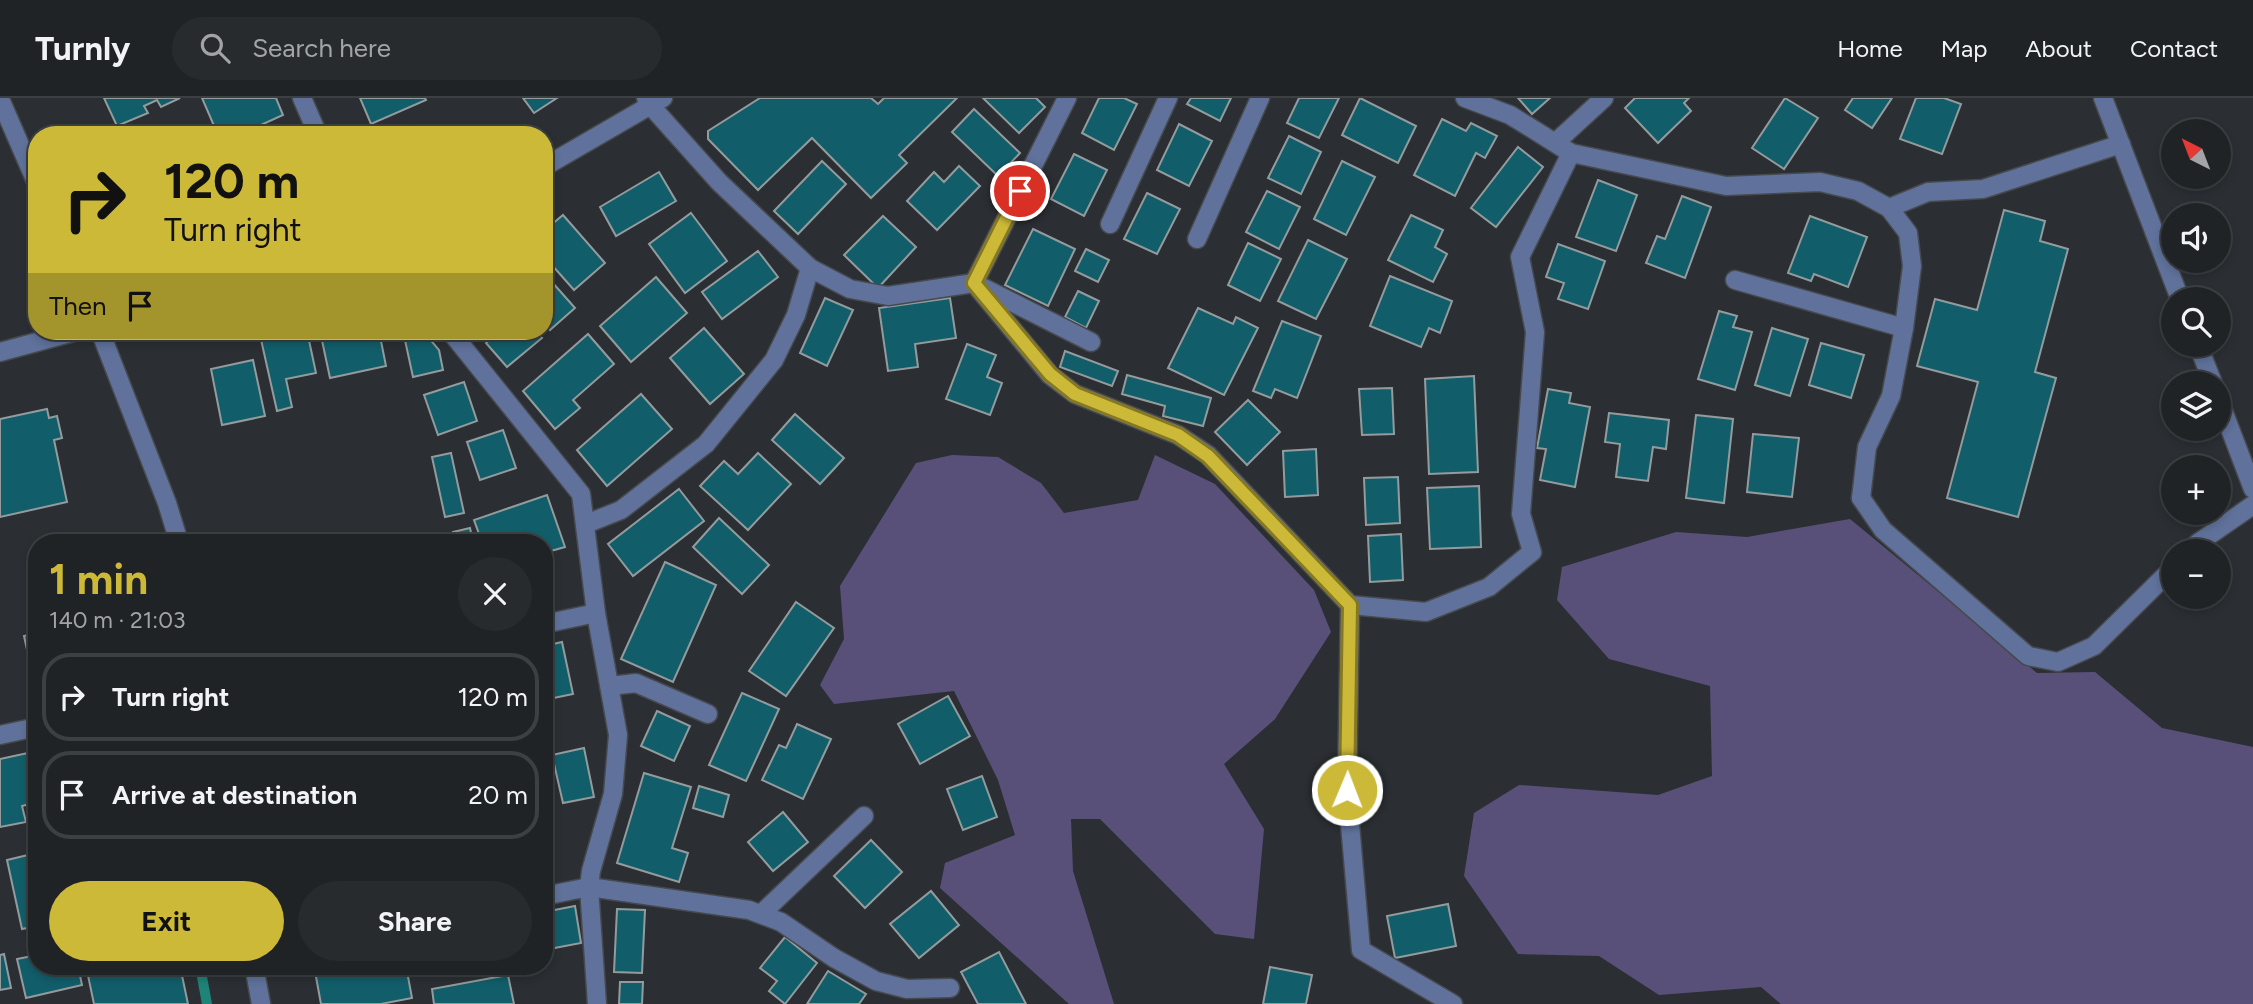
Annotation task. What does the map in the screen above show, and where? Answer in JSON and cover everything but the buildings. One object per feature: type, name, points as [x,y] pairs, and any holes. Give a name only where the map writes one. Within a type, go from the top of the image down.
[{"type":"street","points":[[302,98],[314,126]]},
{"type":"street","points":[[974,283],[1067,98]]},
{"type":"street","points":[[1110,224],[1168,98]]},
{"type":"street","points":[[1197,239],[1260,98]]},
{"type":"street","points":[[1465,98],[1510,116],[1570,153],[1726,186],[1820,182],[1858,191],[1889,208],[1908,233],[1912,266],[1891,396],[1867,447],[1861,498],[1883,530],[2028,656],[2058,662],[2094,646],[2161,580]]},
{"type":"street","points":[[1555,143],[1604,98]]},
{"type":"street","points":[[2103,98],[2175,287]]},
{"type":"street","points":[[0,99],[28,163]]},
{"type":"street","points":[[553,162],[653,101],[719,183],[810,268],[850,289],[888,296],[974,283],[1091,342]]},
{"type":"street","points":[[1889,208],[1928,192],[1983,189],[2121,144]]},
{"type":"street","points":[[974,283],[1050,374],[1075,394],[1178,435],[1208,456],[1350,605],[1426,612],[1489,587],[1532,552],[1521,514],[1535,332],[1520,257],[1570,153]]},
{"type":"street","points":[[586,524],[621,510],[705,444],[774,360],[796,315],[810,268]]},
{"type":"street","points":[[1735,280],[1904,328]]},
{"type":"street","points":[[0,352],[44,340]]},
{"type":"street","points":[[104,340],[177,534]]},
{"type":"street","points":[[457,340],[582,494],[596,613],[618,735],[613,794],[589,887],[597,1004]]},
{"type":"street","points":[[2231,431],[2253,489]]},
{"type":"street","points":[[2204,539],[2253,505]]},
{"type":"street","points":[[1350,605],[1347,790],[1361,950],[1453,1004]]},
{"type":"street","points":[[553,622],[596,613]]},
{"type":"street","points":[[610,686],[636,683],[708,714]]},
{"type":"street","points":[[0,735],[28,729]]},
{"type":"street","points":[[761,915],[864,816]]},
{"type":"street","points":[[553,894],[589,887],[749,910],[781,922],[834,958],[876,981],[907,989],[950,988]]},
{"type":"street","points":[[256,975],[261,1004]]},
{"type":"shaded area","points":[[952,455],[998,457],[1041,483],[1064,513],[1138,500],[1155,455],[1215,484],[1314,590],[1331,632],[1275,719],[1224,764],[1264,829],[1254,939],[1215,934],[1100,819],[1071,819],[1073,871],[1114,1004],[1069,1004],[940,888],[945,863],[1015,835],[998,780],[954,691],[834,704],[820,685],[844,639],[840,586],[916,463]]},
{"type":"shaded area","points":[[1850,519],[2037,673],[2095,672],[2162,728],[2253,747],[2253,1004],[1781,1004],[1761,987],[1659,995],[1599,956],[1518,954],[1464,876],[1474,813],[1519,785],[1658,795],[1712,776],[1710,686],[1609,659],[1557,600],[1562,567],[1676,532],[1747,537]]},
{"type":"waterway","points":[[202,975],[207,1004]]},
{"type":"route","points":[[1020,191],[974,283],[1050,374],[1075,394],[1178,435],[1208,456],[1350,605],[1347,790]]}]
